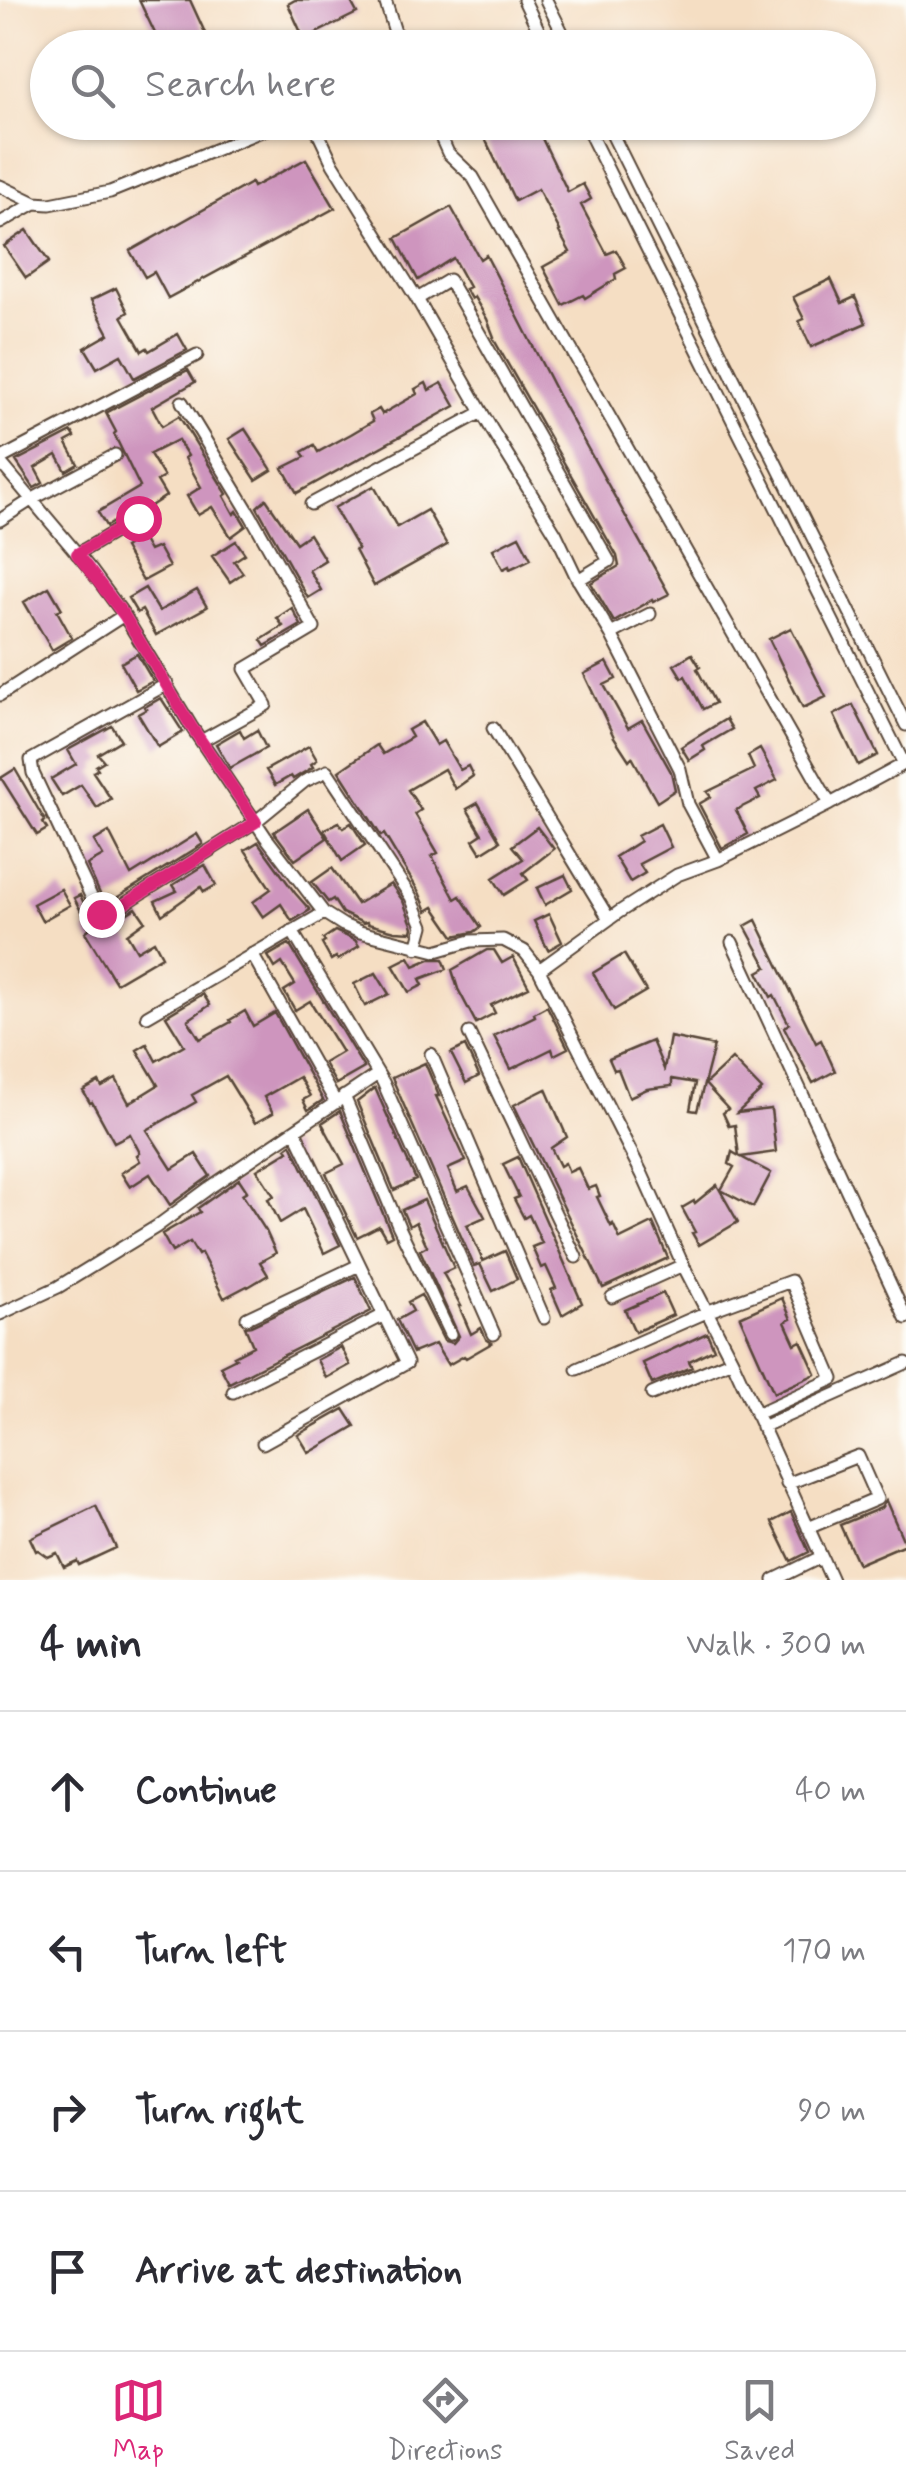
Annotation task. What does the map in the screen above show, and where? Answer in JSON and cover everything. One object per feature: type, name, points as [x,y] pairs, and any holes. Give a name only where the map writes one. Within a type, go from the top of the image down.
[{"type":"street","points":[[384,0],[394,30]]},
{"type":"street","points":[[524,0],[538,30]]},
{"type":"street","points":[[546,0],[561,30]]},
{"type":"street","points":[[0,186],[35,202],[50,204],[110,192],[239,140]]},
{"type":"street","points":[[321,140],[348,191],[418,299],[556,534],[680,768],[688,804],[718,860]]},
{"type":"street","points":[[442,140],[448,153],[473,176],[830,804]]},
{"type":"street","points":[[538,970],[677,875],[718,860],[906,765],[593,140]]},
{"type":"street","points":[[615,140],[906,725]]},
{"type":"street","points":[[0,222],[35,202]]},
{"type":"street","points":[[418,299],[450,280],[474,321],[609,561],[578,580]]},
{"type":"street","points":[[197,354],[0,460],[124,615],[201,742],[293,876],[324,912],[360,932],[417,948],[436,951],[471,941],[503,940],[524,951],[538,970],[642,1174],[832,1580]]},
{"type":"street","points":[[182,402],[314,628],[245,669],[266,705],[201,742]]},
{"type":"street","points":[[310,504],[482,412]]},
{"type":"street","points":[[0,520],[115,455]]},
{"type":"street","points":[[77,554],[138,518]]},
{"type":"street","points":[[611,634],[650,614]]},
{"type":"street","points":[[0,695],[124,615]]},
{"type":"street","points":[[167,684],[31,760],[32,773],[98,911],[107,915],[256,822],[305,780],[328,770],[412,897],[423,926],[417,948]]},
{"type":"street","points":[[493,728],[609,919]]},
{"type":"street","points":[[147,1016],[324,912]]},
{"type":"street","points":[[292,931],[378,1074],[494,1334]]},
{"type":"street","points":[[732,942],[906,1318]]},
{"type":"street","points":[[252,954],[340,1100],[450,1334]]},
{"type":"street","points":[[470,1034],[576,1257]]},
{"type":"street","points":[[431,1054],[544,1318]]},
{"type":"street","points":[[0,1314],[58,1287],[156,1227],[378,1074]]},
{"type":"street","points":[[263,1443],[406,1363],[295,1131]]},
{"type":"street","points":[[247,1318],[359,1264]]},
{"type":"street","points":[[612,1297],[683,1265]]},
{"type":"street","points":[[578,1368],[708,1311],[791,1282],[833,1379],[756,1414]]},
{"type":"street","points":[[233,1392],[384,1315]]},
{"type":"street","points":[[652,1394],[732,1360]]},
{"type":"street","points":[[762,1427],[906,1363]]},
{"type":"street","points":[[787,1484],[858,1456],[877,1499],[808,1528]]},
{"type":"street","points":[[774,1580],[822,1557]]},
{"type":"building","points":[[139,0],[190,0],[204,30],[153,30]]},
{"type":"building","points":[[295,0],[350,0],[357,13],[322,30],[300,30],[288,4]]},
{"type":"building","points":[[486,140],[543,140],[568,192],[583,184],[591,199],[581,205],[607,254],[616,250],[626,268],[585,298],[583,295],[563,305],[543,267],[570,252],[538,189],[515,201]]},
{"type":"building","points":[[306,159],[335,208],[168,298],[154,272],[145,277],[130,251],[251,183],[253,187]]},
{"type":"building","points":[[451,207],[480,259],[486,255],[558,395],[669,594],[614,622],[591,583],[619,566],[617,556],[493,338],[487,319],[465,289],[469,287],[453,258],[418,280],[396,238]]},
{"type":"building","points":[[27,230],[49,262],[26,278],[4,246]]},
{"type":"building","points":[[831,279],[842,303],[855,297],[866,323],[811,347],[793,297]]},
{"type":"building","points":[[116,288],[128,312],[122,316],[142,351],[178,334],[187,350],[134,378],[121,355],[97,368],[85,348],[109,334],[91,300]]},
{"type":"building","points":[[188,370],[195,382],[152,407],[162,426],[179,416],[227,494],[224,496],[234,514],[237,511],[246,526],[231,537],[212,507],[198,515],[187,496],[201,487],[178,440],[150,454],[164,477],[157,481],[166,496],[149,507],[152,511],[147,515],[137,509],[106,526],[98,512],[140,487],[106,413]]},
{"type":"building","points":[[426,383],[429,390],[442,383],[455,406],[297,493],[283,468],[305,457],[302,452],[314,445],[318,452],[373,421],[370,414],[379,409],[382,414],[417,394],[415,389]]},
{"type":"building","points":[[245,429],[272,470],[256,480],[229,439]]},
{"type":"building","points":[[72,432],[75,437],[66,442],[78,464],[66,471],[57,455],[35,468],[43,483],[34,488],[16,461]]},
{"type":"building","points":[[374,486],[397,527],[427,510],[447,545],[374,586],[334,508]]},
{"type":"building","points":[[266,499],[296,543],[309,534],[325,560],[309,570],[321,590],[308,598],[257,507]]},
{"type":"building","points":[[137,530],[149,551],[158,547],[169,567],[143,581],[122,538]]},
{"type":"building","points":[[519,536],[531,559],[503,569],[493,549]]},
{"type":"building","points":[[236,541],[245,554],[234,561],[243,573],[230,582],[212,556]]},
{"type":"building","points":[[49,587],[72,638],[52,650],[24,602]]},
{"type":"building","points":[[145,588],[159,611],[197,590],[207,607],[156,635],[142,610],[137,613],[128,598]]},
{"type":"building","points":[[292,608],[301,625],[265,646],[261,640],[283,626],[277,618]]},
{"type":"building","points":[[791,628],[826,697],[803,708],[769,639]]},
{"type":"building","points":[[137,654],[153,681],[136,690],[121,663]]},
{"type":"building","points":[[692,654],[715,703],[703,709],[685,676],[682,678],[674,665]]},
{"type":"building","points":[[607,662],[616,679],[604,685],[628,728],[642,720],[671,772],[675,790],[657,802],[632,757],[629,760],[614,737],[584,674]]},
{"type":"building","points":[[161,698],[183,732],[158,747],[138,714]]},
{"type":"building","points":[[853,705],[878,755],[858,765],[834,715]]},
{"type":"building","points":[[726,719],[732,729],[703,746],[705,750],[689,760],[681,747]]},
{"type":"building","points":[[422,722],[436,745],[443,741],[460,770],[468,766],[473,776],[455,789],[444,769],[408,790],[421,810],[415,814],[438,853],[432,856],[455,899],[460,896],[481,927],[454,936],[434,907],[427,911],[384,834],[381,836],[339,771],[377,745],[383,754],[412,737],[408,730]]},
{"type":"building","points":[[112,726],[121,740],[98,754],[104,761],[93,772],[111,799],[97,808],[81,785],[62,796],[51,779],[76,764],[68,750]]},
{"type":"building","points":[[240,730],[244,738],[257,730],[266,748],[230,768],[216,744]]},
{"type":"building","points":[[309,746],[317,760],[311,764],[313,767],[275,785],[266,770]]},
{"type":"building","points":[[760,749],[777,780],[756,791],[760,798],[736,810],[748,834],[722,848],[699,804],[711,797],[707,792],[754,769],[748,756]]},
{"type":"building","points":[[15,769],[45,821],[47,829],[37,835],[1,778]]},
{"type":"building","points":[[478,803],[500,841],[481,853],[473,840],[482,834],[467,809]]},
{"type":"building","points":[[308,809],[327,838],[295,860],[274,832]]},
{"type":"building","points":[[339,822],[343,828],[351,823],[365,845],[342,861],[324,830]]},
{"type":"building","points":[[660,824],[671,847],[639,864],[645,873],[630,882],[615,857],[640,841],[637,836]]},
{"type":"building","points":[[537,827],[554,849],[523,873],[528,880],[504,895],[493,878],[523,859],[512,846]]},
{"type":"building","points":[[109,832],[131,875],[197,834],[203,844],[105,905],[87,865],[103,856],[94,841]]},
{"type":"building","points":[[258,842],[310,910],[292,921],[281,904],[263,917],[253,902],[271,889],[245,850]]},
{"type":"building","points":[[205,865],[216,885],[204,892],[201,887],[162,915],[155,901],[177,891],[173,885]]},
{"type":"building","points":[[332,868],[357,904],[391,884],[403,901],[412,932],[363,923],[342,913],[333,899],[328,902],[312,882]]},
{"type":"building","points":[[565,875],[572,889],[545,905],[537,888]]},
{"type":"building","points":[[61,889],[70,905],[42,921],[33,904]]},
{"type":"building","points":[[80,895],[98,924],[111,923],[136,908],[145,921],[127,934],[137,951],[154,941],[162,956],[116,983],[85,932],[90,928],[74,898]]},
{"type":"building","points":[[549,914],[562,942],[548,950],[534,921]]},
{"type":"building","points":[[756,920],[816,1043],[821,1040],[835,1071],[813,1083],[784,1027],[789,1024],[758,972],[767,967],[745,926]]},
{"type":"building","points":[[335,931],[359,946],[338,960],[331,960],[322,944]]},
{"type":"building","points":[[289,944],[364,1068],[336,1084],[324,1063],[342,1052],[310,1001],[295,1010],[284,991],[295,984],[282,963],[275,968],[268,956]]},
{"type":"building","points":[[487,950],[494,950],[502,963],[513,957],[529,987],[491,1005],[495,1013],[476,1023],[452,970]]},
{"type":"building","points":[[624,954],[646,991],[614,1010],[593,973]]},
{"type":"building","points":[[409,957],[414,966],[430,959],[443,959],[447,969],[420,979],[423,985],[409,992],[393,965]]},
{"type":"building","points":[[376,973],[389,994],[365,1006],[354,984]]},
{"type":"building","points":[[203,994],[210,1005],[188,1020],[200,1039],[245,1011],[253,1026],[275,1013],[323,1100],[308,1110],[303,1100],[310,1096],[299,1077],[264,1097],[273,1113],[255,1123],[226,1076],[192,1095],[196,1102],[147,1130],[172,1169],[196,1154],[210,1176],[170,1205],[150,1174],[130,1187],[121,1173],[140,1161],[140,1153],[130,1134],[114,1142],[83,1091],[116,1079],[129,1103],[158,1085],[137,1050],[147,1044],[156,1061],[184,1045],[166,1016]]},
{"type":"building","points":[[547,1006],[568,1048],[554,1055],[552,1049],[511,1069],[494,1036]]},
{"type":"building","points":[[670,1037],[714,1046],[697,1111],[690,1110],[695,1083],[672,1079],[672,1086],[647,1089],[629,1097],[618,1069],[614,1070],[609,1059],[652,1041],[664,1069]]},
{"type":"building","points":[[465,1046],[479,1076],[466,1083],[451,1053]]},
{"type":"building","points":[[732,1059],[762,1090],[737,1113],[771,1109],[776,1152],[741,1157],[771,1173],[753,1207],[721,1190],[734,1167],[729,1164],[732,1152],[739,1156],[735,1125],[729,1126],[723,1113],[728,1109],[705,1084]]},
{"type":"building","points":[[425,1063],[466,1161],[448,1169],[457,1191],[468,1186],[485,1217],[467,1225],[483,1261],[505,1251],[517,1279],[493,1291],[480,1264],[474,1266],[392,1078]]},
{"type":"building","points":[[375,1088],[416,1180],[394,1190],[357,1102]]},
{"type":"building","points":[[546,1089],[567,1137],[551,1148],[560,1166],[565,1163],[569,1172],[578,1168],[588,1189],[596,1186],[600,1196],[597,1197],[620,1239],[653,1223],[668,1258],[603,1288],[514,1105]]},
{"type":"building","points":[[340,1111],[392,1235],[386,1238],[379,1226],[357,1237],[326,1173],[344,1164],[322,1123]]},
{"type":"building","points":[[291,1144],[340,1245],[324,1253],[303,1209],[280,1223],[268,1199],[274,1196],[257,1170],[288,1151],[286,1148]]},
{"type":"building","points":[[518,1157],[582,1303],[562,1315],[551,1290],[556,1288],[532,1247],[542,1243],[529,1215],[524,1218],[514,1199],[519,1197],[503,1164]]},
{"type":"building","points":[[239,1179],[247,1191],[242,1194],[276,1253],[260,1262],[268,1275],[224,1298],[201,1253],[198,1255],[190,1242],[172,1252],[162,1234],[200,1212],[198,1208]]},
{"type":"building","points":[[717,1185],[738,1222],[699,1245],[682,1208]]},
{"type":"building","points":[[424,1200],[454,1268],[443,1273],[471,1334],[481,1328],[492,1343],[448,1365],[435,1344],[413,1353],[397,1320],[413,1311],[408,1302],[421,1295],[444,1341],[453,1343],[459,1336],[420,1250],[427,1246],[416,1222],[409,1226],[402,1210]]},
{"type":"building","points":[[355,1277],[371,1311],[229,1383],[220,1366],[253,1346],[245,1327]]},
{"type":"building","points":[[663,1293],[673,1315],[635,1332],[625,1310]]},
{"type":"building","points":[[782,1298],[791,1319],[785,1322],[795,1344],[801,1341],[816,1374],[774,1393],[740,1317]]},
{"type":"building","points":[[707,1333],[714,1349],[689,1361],[692,1367],[652,1384],[643,1363]]},
{"type":"building","points":[[341,1347],[350,1365],[326,1378],[317,1360]]},
{"type":"building","points":[[344,1409],[355,1426],[309,1453],[298,1435]]},
{"type":"building","points":[[886,1501],[905,1544],[858,1564],[840,1525],[881,1508]]},
{"type":"building","points":[[96,1506],[116,1548],[79,1565],[77,1561],[64,1567],[57,1553],[48,1557],[36,1551],[30,1538]]},
{"type":"building","points":[[791,1512],[809,1552],[791,1561],[772,1522]]},
{"type":"route","points":[[101,914],[107,915],[256,822],[191,726],[124,615],[77,554],[138,518]]}]
